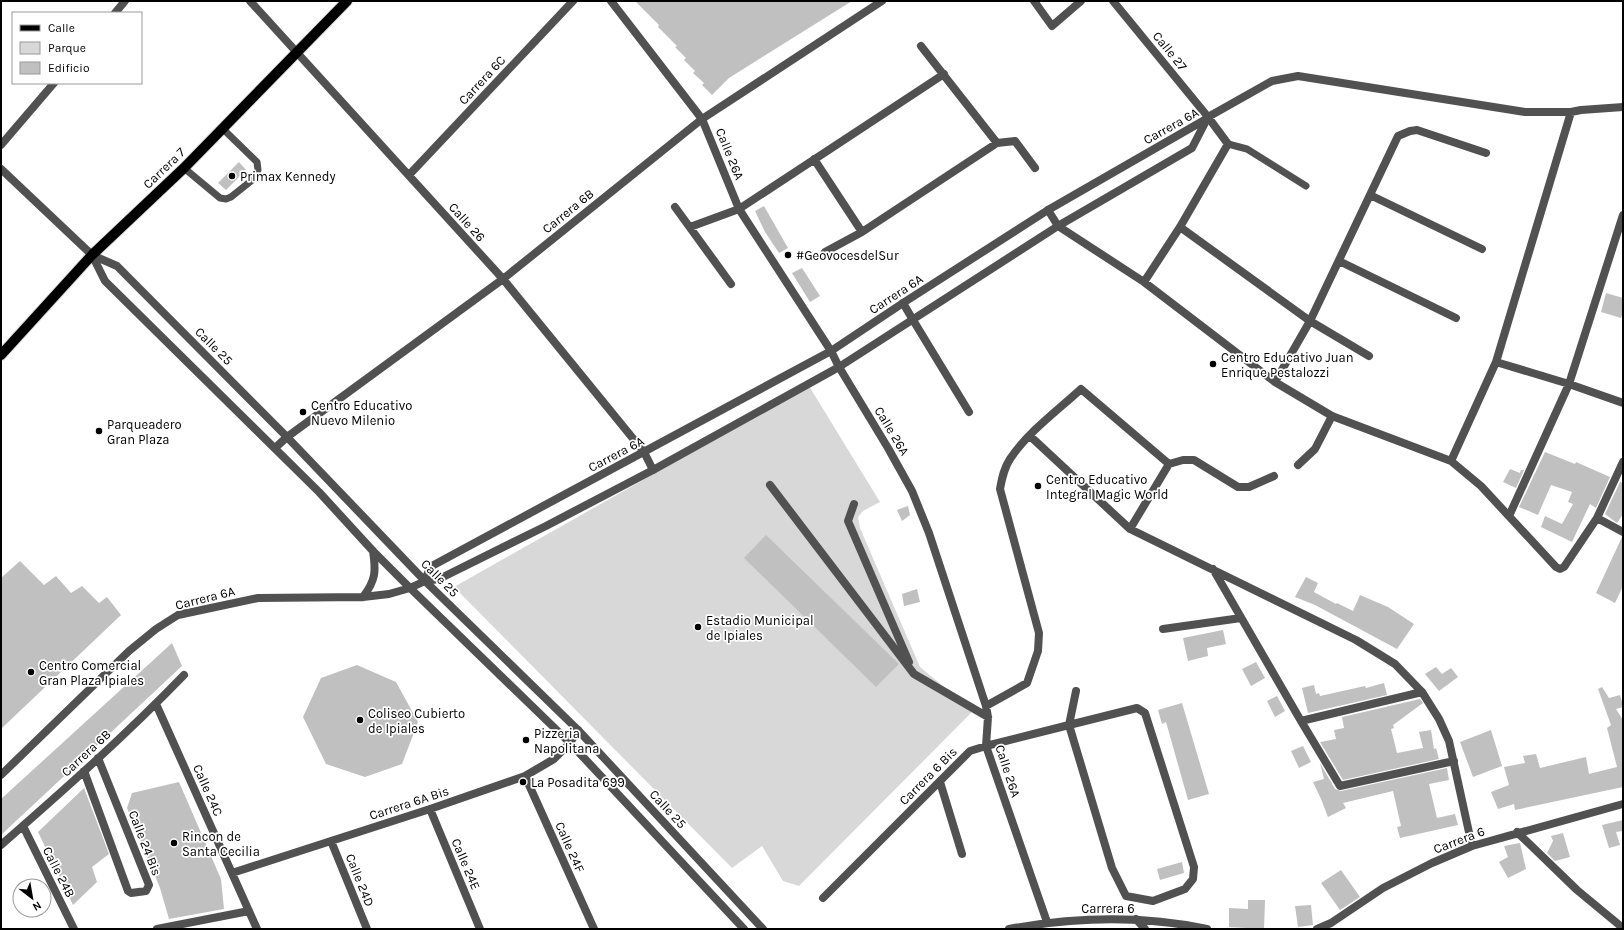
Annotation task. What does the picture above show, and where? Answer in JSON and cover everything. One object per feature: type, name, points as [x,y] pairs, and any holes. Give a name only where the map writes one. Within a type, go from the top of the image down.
[{"type":"main road","name":"Carrera 7","points":[[1,355],[92,255],[184,168],[347,1]]},
{"type":"street","points":[[116,12],[125,1]]},
{"type":"street","name":"Calle 26","points":[[250,1],[503,279],[644,452],[653,470]]},
{"type":"street","name":"Carrera 6C","points":[[409,175],[573,1]]},
{"type":"street","name":"Calle 26A","points":[[611,1],[702,119],[739,209],[831,352],[912,491],[929,533],[986,706],[988,717],[986,746],[1047,922]]},
{"type":"street","name":"Carrera 6B","points":[[275,448],[287,437],[503,279],[702,119],[882,1]]},
{"type":"street","points":[[1034,1],[1052,26],[1081,1]]},
{"type":"street","name":"Calle 27","points":[[1113,1],[1208,117],[1228,144]]},
{"type":"street","points":[[921,46],[944,74],[996,144]]},
{"type":"street","points":[[690,227],[739,209],[944,74]]},
{"type":"street","points":[[1208,117],[1272,81],[1298,76],[1525,112],[1571,112],[1623,107]]},
{"type":"street","points":[[1,145],[53,84]]},
{"type":"street","points":[[1451,461],[1496,362],[1571,112]]},
{"type":"street","name":"Carrera 6A","points":[[425,581],[430,567],[831,352],[903,303],[1048,210],[1208,117]]},
{"type":"street","name":"Carrera 6A","points":[[1,775],[129,651],[156,629],[178,615],[258,598],[363,597],[389,594],[410,588],[425,581],[439,579],[546,526],[653,470],[839,367],[1058,226],[1192,148],[1208,117]]},
{"type":"street","points":[[1275,382],[1310,322],[1398,136],[1417,130],[1486,153]]},
{"type":"street","points":[[825,252],[862,232],[996,144],[1015,141],[1035,168]]},
{"type":"street","points":[[1144,282],[1180,227],[1228,144]]},
{"type":"street","points":[[814,159],[862,232]]},
{"type":"street","name":"Calle 25","points":[[1,169],[92,255],[117,266],[287,437],[425,581],[578,730],[763,929]]},
{"type":"street","points":[[1370,195],[1482,249]]},
{"type":"street","points":[[675,207],[731,284]]},
{"type":"street","points":[[1048,210],[1058,226],[1144,282],[1275,382],[1332,416],[1451,461],[1481,486],[1556,567],[1560,569],[1564,567],[1597,518],[1623,462]]},
{"type":"street","points":[[1509,516],[1569,384],[1623,215]]},
{"type":"street","points":[[1180,227],[1310,322],[1369,356]]},
{"type":"street","name":"Calle 25","points":[[92,255],[105,281],[319,492],[373,551],[410,588],[570,743],[744,929]]},
{"type":"street","points":[[1339,261],[1456,318]]},
{"type":"street","points":[[903,303],[912,320],[970,412]]},
{"type":"street","points":[[1496,362],[1569,384],[1623,403]]},
{"type":"street","points":[[986,706],[1027,684],[1038,651],[1039,633],[1000,489],[1002,475],[1010,460],[1030,436],[1081,389],[1169,464]]},
{"type":"street","points":[[1298,465],[1315,449],[1332,416]]},
{"type":"street","points":[[1030,436],[1130,529],[1356,640],[1395,664],[1422,692],[1439,718],[1449,741],[1472,846]]},
{"type":"street","points":[[1130,529],[1169,464],[1183,460],[1194,460],[1238,487],[1249,487],[1274,476]]},
{"type":"street","points":[[770,485],[914,674],[988,717]]},
{"type":"street","points":[[854,504],[848,521],[914,674]]},
{"type":"street","points":[[1597,518],[1623,532]]},
{"type":"street","points":[[363,597],[371,587],[375,576],[373,551]]},
{"type":"street","points":[[1213,569],[1340,786],[1454,761]]},
{"type":"street","points":[[1164,629],[1241,618]]},
{"type":"street","name":"Carrera 6B","points":[[1,845],[98,758],[156,704],[184,675]]},
{"type":"street","points":[[1069,725],[1076,691]]},
{"type":"street","points":[[1301,721],[1422,692]]},
{"type":"street","name":"Calle 24C","points":[[156,704],[257,929]]},
{"type":"street","name":"Carrera 6 Bis","points":[[823,898],[970,751],[986,746],[1136,708],[1145,713],[1194,867],[1193,879],[1185,889],[1153,901],[1126,896],[1112,868],[1069,725]]},
{"type":"street","name":"Carrera 6A Bis","points":[[232,872],[430,809],[525,776],[554,759],[570,743],[578,730]]},
{"type":"street","name":"Calle 24 Bis","points":[[84,771],[128,891],[146,891],[149,885],[98,758]]},
{"type":"street","name":"Calle 24F","points":[[525,776],[594,929]]},
{"type":"street","points":[[940,782],[962,854]]},
{"type":"street","name":"Carrera 6","points":[[1318,929],[1331,923],[1383,888],[1432,863],[1472,846],[1517,832],[1623,804]]},
{"type":"street","name":"Calle 24E","points":[[430,809],[480,929]]},
{"type":"street","name":"Calle 24B","points":[[22,826],[74,929]]},
{"type":"street","points":[[1517,832],[1577,890],[1623,928]]},
{"type":"street","name":"Calle 24D","points":[[331,841],[367,929]]},
{"type":"street","points":[[157,929],[249,911]]},
{"type":"street","name":"Carrera 6","points":[[1009,929],[1047,922],[1114,919],[1136,919],[1207,929]]},
{"type":"street","points":[[1136,919],[1145,929]]},
{"type":"lane","points":[[184,168],[220,198],[226,199],[231,197],[256,176],[258,170],[257,162],[222,128]]},
{"type":"lane","points":[[1228,144],[1247,149],[1306,186]]},
{"type":"green space","name":"Estadio Municipal de Ipiales","points":[[809,386],[880,502],[863,511],[858,517],[860,528],[920,667],[973,711],[799,886],[783,881],[762,846],[732,868],[454,587]]},
{"type":"building","points":[[635,1],[852,1],[729,78],[712,95],[702,85],[704,83],[693,73],[695,71],[684,60],[686,58],[675,47],[677,46]]},
{"type":"building","name":"Primax Kennedy","points":[[239,162],[246,170],[226,190],[218,183]]},
{"type":"building","points":[[764,206],[788,248],[779,253],[765,232],[755,211]]},
{"type":"building","points":[[802,268],[820,296],[810,302],[792,273]]},
{"type":"building","points":[[1606,293],[1623,298],[1623,312],[1621,318],[1601,312]]},
{"type":"building","points":[[1545,452],[1575,464],[1576,462],[1610,477],[1596,508],[1590,504],[1572,542],[1541,527],[1545,516],[1562,524],[1573,504],[1568,502],[1572,492],[1551,485],[1538,515],[1519,507]]},
{"type":"building","points":[[1510,469],[1520,473],[1521,470],[1524,470],[1516,488],[1503,482]]},
{"type":"building","points":[[1620,482],[1623,483],[1623,514],[1617,523],[1605,514]]},
{"type":"building","points":[[908,506],[910,515],[902,521],[897,510]]},
{"type":"building","points":[[766,535],[899,664],[876,687],[744,558]]},
{"type":"building","points":[[1622,537],[1623,586],[1615,603],[1596,593]]},
{"type":"building","name":"Centro Comercial Gran Plaza Ipiales","points":[[20,561],[44,585],[56,576],[71,593],[82,586],[99,603],[107,597],[121,615],[1,729],[1,578]]},
{"type":"building","points":[[1306,577],[1318,583],[1314,592],[1336,604],[1337,603],[1353,611],[1360,595],[1388,607],[1414,624],[1397,649],[1315,605],[1295,597]]},
{"type":"building","points":[[917,589],[920,602],[904,606],[902,594]]},
{"type":"building","points":[[1223,630],[1226,644],[1207,648],[1208,656],[1188,661],[1183,638]]},
{"type":"building","points":[[172,643],[182,666],[1,835],[1,799]]},
{"type":"building","points":[[1256,662],[1265,678],[1251,686],[1242,669]]},
{"type":"building","name":"Coliseo Cubierto de Ipiales","points":[[357,665],[396,682],[418,722],[402,764],[365,777],[326,764],[303,717],[321,678]]},
{"type":"building","points":[[1436,667],[1442,674],[1451,668],[1458,677],[1439,691],[1425,674]]},
{"type":"building","points":[[1384,683],[1387,695],[1308,713],[1302,688],[1314,685],[1316,694],[1319,693],[1320,696],[1365,686],[1366,688]]},
{"type":"building","points":[[1602,687],[1609,698],[1620,695],[1623,705],[1623,707],[1616,709],[1623,720],[1623,787],[1515,810],[1514,804],[1498,809],[1491,792],[1509,785],[1504,767],[1525,763],[1523,756],[1536,754],[1540,768],[1586,757],[1589,774],[1617,767],[1607,728],[1611,725],[1598,689]]},
{"type":"building","points":[[1277,696],[1285,711],[1275,717],[1267,701]]},
{"type":"building","points":[[1420,699],[1423,703],[1393,725],[1394,728],[1391,729],[1397,753],[1423,748],[1419,732],[1431,730],[1434,749],[1436,748],[1439,759],[1343,780],[1320,742],[1336,739],[1334,730],[1344,728],[1342,717]]},
{"type":"building","points":[[1182,703],[1209,794],[1188,800],[1166,722],[1162,724],[1158,710]]},
{"type":"building","points":[[1491,730],[1502,766],[1473,777],[1460,742]]},
{"type":"building","points":[[1303,746],[1311,762],[1299,768],[1291,751]]},
{"type":"building","points":[[1320,763],[1335,789],[1341,791],[1447,768],[1449,780],[1429,784],[1437,818],[1455,814],[1458,825],[1400,838],[1397,827],[1401,826],[1393,791],[1343,803],[1346,808],[1328,817],[1313,782],[1324,779]]},
{"type":"building","name":"Rincon de Santa Cecilia","points":[[179,782],[221,879],[224,909],[169,919],[160,888],[127,808],[132,793]]},
{"type":"building","points":[[84,788],[109,854],[92,867],[97,882],[73,905],[38,832]]},
{"type":"building","points":[[1623,820],[1623,831],[1616,832],[1620,845],[1609,848],[1602,825]]},
{"type":"building","points":[[1563,833],[1570,857],[1555,861],[1547,853],[1553,841],[1551,836]]},
{"type":"building","points":[[1520,843],[1526,869],[1508,878],[1499,862],[1508,857],[1504,846]]},
{"type":"building","points":[[1182,862],[1184,873],[1160,880],[1157,869]]},
{"type":"building","points":[[1341,870],[1360,897],[1340,910],[1321,883]]},
{"type":"building","points":[[1248,900],[1265,900],[1264,929],[1229,927],[1229,908],[1248,909]]},
{"type":"building","points":[[1311,905],[1313,925],[1298,927],[1295,906]]},
{"type":"place","name":"Primax Kennedy","points":[[232,176]]},
{"type":"place","name":"#GeovocesdelSur","points":[[788,255]]},
{"type":"place","name":"Centro Educativo Juan Enrique Pestalozzi","points":[[1213,364]]},
{"type":"place","name":"Centro Educativo Nuevo Milenio","points":[[303,412]]},
{"type":"place","name":"Parqueadero Gran Plaza","points":[[99,431]]},
{"type":"place","name":"Centro Educativo Integral Magic World","points":[[1038,486]]},
{"type":"place","name":"Estadio Municipal de Ipiales","points":[[698,627]]},
{"type":"place","name":"Centro Comercial Gran Plaza Ipiales","points":[[31,672]]},
{"type":"place","name":"Coliseo Cubierto de Ipiales","points":[[360,720]]},
{"type":"place","name":"Pizzeria Napolitana","points":[[526,740]]},
{"type":"place","name":"La Posadita 699","points":[[523,782]]},
{"type":"place","name":"Rincon de Santa Cecilia","points":[[174,843]]}]
